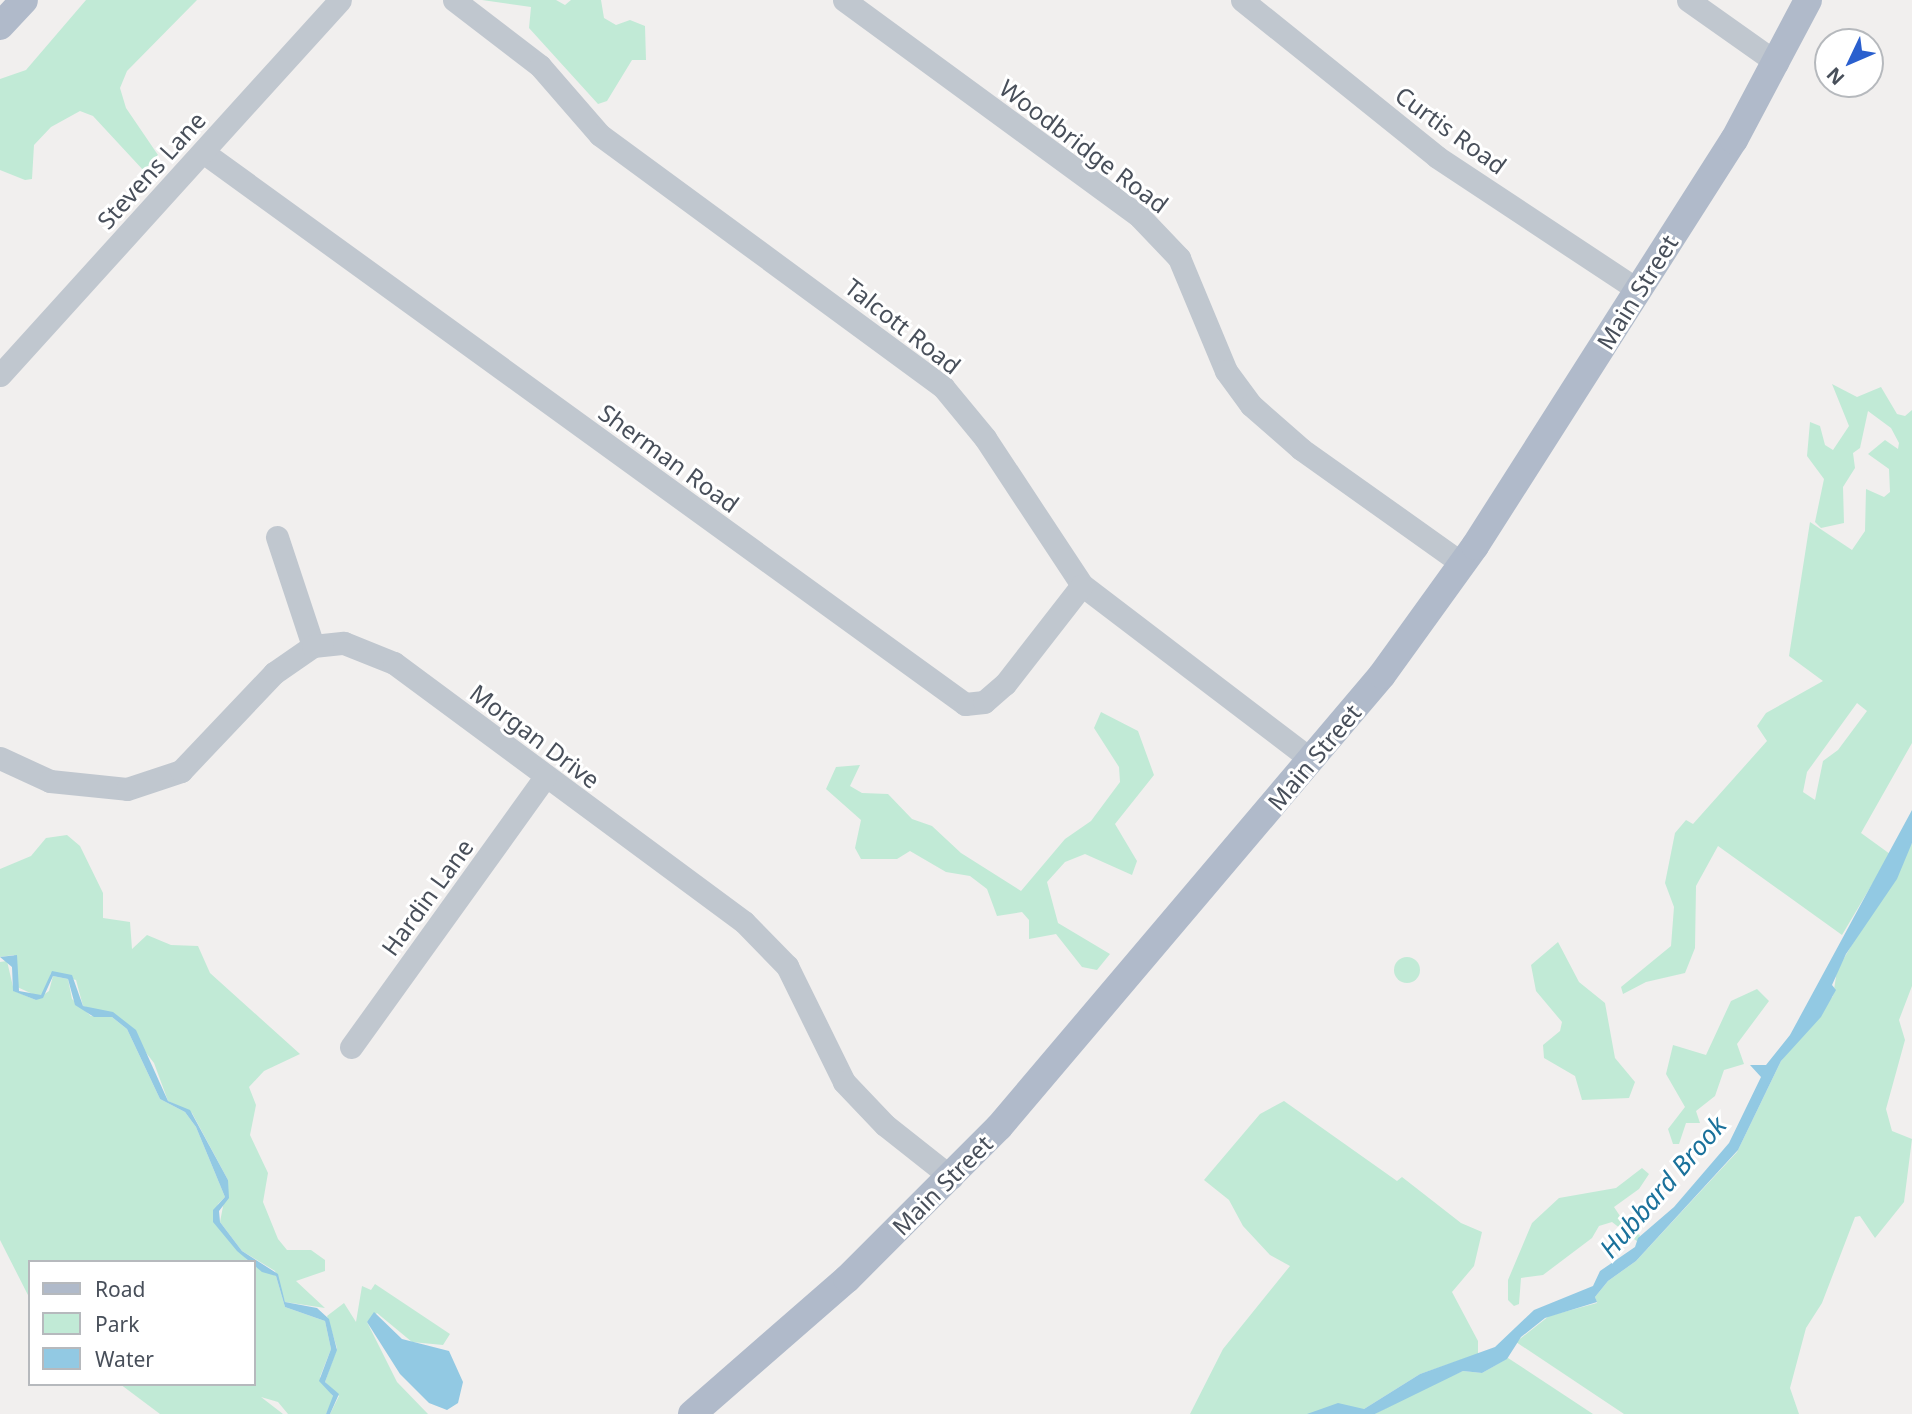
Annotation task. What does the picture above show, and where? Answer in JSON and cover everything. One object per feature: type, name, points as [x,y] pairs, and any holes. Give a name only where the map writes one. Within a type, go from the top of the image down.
[{"type":"main road","points":[[0,26],[24,0]]},
{"type":"main road","name":"Main Street","points":[[692,1414],[847,1279],[951,1178],[1100,1014],[1312,760],[1463,565],[1638,290],[1777,63],[1808,0]]},
{"type":"street","name":"Stevens Lane","points":[[0,375],[340,0]]},
{"type":"street","name":"Talcott Road","points":[[454,0],[540,66],[600,135],[943,387],[985,438],[1082,585],[1312,760]]},
{"type":"street","name":"Woodbridge Road","points":[[844,0],[1140,218],[1179,258],[1226,371],[1251,405],[1301,449],[1463,565]]},
{"type":"street","name":"Curtis Road","points":[[1242,0],[1437,157],[1638,290]]},
{"type":"street","points":[[1688,0],[1777,63]]},
{"type":"street","name":"Sherman Road","points":[[203,152],[965,704],[984,702],[1005,684],[1082,585]]},
{"type":"street","points":[[0,758],[50,781],[127,789],[181,771],[274,673],[313,646],[277,537]]},
{"type":"street","name":"Morgan Drive","points":[[313,646],[344,643],[394,663],[744,922],[787,966],[844,1082],[885,1125],[951,1178]]},
{"type":"street","name":"Hardin Lane","points":[[351,1047],[545,777]]},
{"type":"green space","points":[[86,0],[197,0],[127,71],[120,88],[126,108],[158,155],[144,171],[93,116],[80,111],[51,127],[34,145],[32,179],[25,180],[0,170],[0,79],[26,70]]},
{"type":"green space","points":[[482,0],[556,0],[565,5],[571,0],[601,0],[604,18],[616,25],[630,20],[645,26],[646,60],[632,60],[607,101],[598,104],[529,28],[531,7]]},
{"type":"green space","points":[[1832,384],[1857,397],[1881,387],[1897,414],[1905,416],[1912,410],[1912,743],[1861,833],[1890,854],[1842,935],[1718,846],[1696,886],[1695,948],[1685,973],[1646,982],[1623,994],[1621,987],[1671,946],[1674,907],[1665,883],[1675,833],[1686,820],[1693,824],[1767,741],[1757,726],[1766,713],[1823,681],[1789,656],[1810,522],[1852,550],[1865,531],[1866,489],[1884,497],[1890,492],[1889,469],[1868,454],[1885,440],[1898,449],[1899,443],[1891,428],[1868,411],[1860,448],[1853,453],[1855,468],[1843,487],[1844,523],[1821,528],[1815,522],[1824,479],[1807,456],[1810,422],[1820,426],[1825,445],[1833,450],[1849,426]],"holes":[[[1857,703],[1867,711],[1838,750],[1823,761],[1815,800],[1803,792],[1807,772]]]},
{"type":"green space","points":[[1101,712],[1138,731],[1154,775],[1115,824],[1137,861],[1132,875],[1085,854],[1065,862],[1047,882],[1058,923],[1110,954],[1097,970],[1082,967],[1056,934],[1029,939],[1029,920],[1022,912],[997,916],[987,889],[970,876],[946,872],[910,851],[897,859],[861,859],[855,848],[861,820],[826,789],[836,767],[860,765],[850,786],[862,793],[888,794],[912,819],[932,826],[961,853],[1021,891],[1065,839],[1091,821],[1120,782],[1119,767],[1094,728]]},
{"type":"green space","points":[[67,835],[80,846],[103,893],[103,918],[130,922],[132,949],[147,935],[171,945],[198,946],[210,973],[300,1054],[264,1071],[249,1087],[256,1105],[250,1135],[268,1173],[263,1202],[278,1239],[287,1250],[311,1250],[325,1260],[325,1271],[296,1281],[325,1308],[285,1302],[275,1271],[242,1251],[220,1222],[228,1180],[192,1113],[168,1101],[154,1063],[118,1017],[83,1006],[76,980],[51,973],[44,994],[37,996],[15,986],[14,955],[0,957],[0,869],[31,856],[46,838]]},
{"type":"green space","points":[[1912,843],[1912,986],[1899,1020],[1905,1040],[1886,1109],[1892,1131],[1912,1139],[1904,1202],[1875,1238],[1860,1216],[1855,1217],[1822,1303],[1806,1328],[1790,1388],[1799,1414],[1624,1414],[1516,1342],[1549,1316],[1597,1303],[1595,1297],[1608,1281],[1636,1261],[1737,1152],[1781,1061],[1833,996],[1837,970]]},
{"type":"green space","points":[[1558,942],[1579,982],[1605,1003],[1615,1058],[1635,1082],[1629,1098],[1582,1100],[1575,1076],[1544,1058],[1543,1045],[1560,1031],[1562,1022],[1536,991],[1531,965]]},
{"type":"green space","points":[[1407,957],[1416,961],[1420,970],[1416,979],[1407,983],[1398,979],[1394,970],[1398,961]]},
{"type":"green space","points":[[7,961],[14,991],[36,1000],[49,991],[53,976],[68,979],[72,999],[91,1016],[112,1017],[127,1029],[160,1099],[185,1112],[196,1127],[225,1197],[218,1204],[213,1221],[247,1260],[28,1260],[28,1295],[0,1240],[0,962]]},
{"type":"green space","points":[[1757,989],[1769,1001],[1737,1044],[1744,1064],[1724,1070],[1715,1096],[1696,1111],[1700,1123],[1686,1123],[1679,1144],[1673,1144],[1668,1129],[1685,1107],[1666,1074],[1673,1045],[1706,1055],[1731,1001]]},
{"type":"green space","points":[[1284,1101],[1397,1181],[1402,1177],[1461,1223],[1482,1232],[1474,1266],[1452,1292],[1478,1341],[1478,1354],[1420,1374],[1364,1409],[1343,1414],[1190,1414],[1223,1349],[1290,1266],[1270,1255],[1243,1226],[1229,1200],[1204,1180],[1260,1114]]},
{"type":"green space","points":[[1642,1168],[1649,1174],[1639,1189],[1614,1207],[1630,1231],[1640,1235],[1638,1242],[1612,1222],[1599,1226],[1592,1238],[1543,1275],[1521,1278],[1519,1304],[1514,1306],[1508,1300],[1508,1280],[1532,1223],[1559,1198],[1616,1188]]},
{"type":"green space","points":[[256,1267],[276,1276],[285,1307],[325,1321],[331,1349],[320,1377],[334,1398],[326,1414],[288,1414],[278,1402],[261,1397],[283,1414],[160,1414],[123,1386],[256,1386]]},
{"type":"green space","points":[[375,1284],[450,1334],[443,1345],[412,1342],[377,1313],[367,1322],[397,1382],[428,1414],[330,1414],[339,1396],[325,1382],[337,1348],[327,1316],[344,1303],[356,1322],[362,1286],[371,1290]]},
{"type":"green space","points":[[1508,1358],[1593,1414],[1375,1414],[1425,1387],[1463,1371],[1482,1373]]},
{"type":"water","points":[[1912,810],[1912,843],[1897,879],[1846,954],[1832,985],[1836,990],[1821,1017],[1781,1061],[1738,1150],[1636,1261],[1608,1281],[1595,1297],[1597,1302],[1545,1318],[1521,1337],[1507,1359],[1482,1373],[1463,1371],[1375,1414],[1307,1414],[1338,1403],[1364,1409],[1420,1374],[1495,1347],[1534,1310],[1593,1286],[1600,1271],[1635,1247],[1638,1238],[1674,1207],[1729,1143],[1761,1077],[1750,1065],[1766,1065],[1790,1035]]},
{"type":"water","points":[[17,955],[19,991],[41,995],[52,971],[72,975],[83,1006],[113,1012],[136,1030],[168,1101],[190,1110],[228,1180],[229,1198],[219,1211],[220,1222],[242,1251],[278,1274],[285,1302],[317,1308],[329,1319],[337,1350],[325,1382],[339,1394],[330,1414],[326,1414],[333,1396],[319,1381],[331,1349],[325,1321],[285,1307],[276,1276],[262,1272],[256,1267],[256,1260],[248,1260],[237,1251],[213,1222],[213,1210],[225,1197],[196,1127],[185,1112],[160,1099],[127,1029],[112,1017],[94,1017],[75,1005],[68,979],[53,976],[43,998],[36,1000],[13,991],[12,967],[0,957]]},
{"type":"water","points":[[374,1312],[402,1339],[449,1351],[463,1382],[458,1403],[447,1410],[429,1403],[400,1374],[367,1322]]},
{"type":"water label","name":"Hubbard Brook","points":[[1663,1187]]}]
